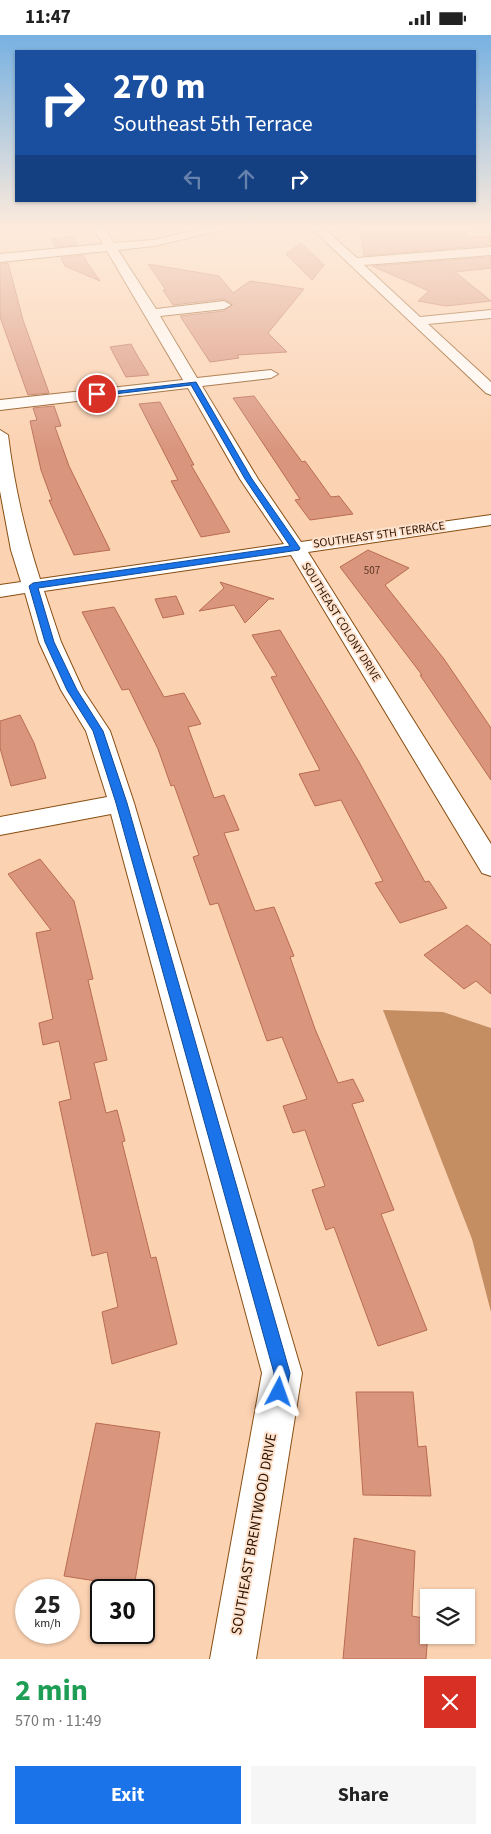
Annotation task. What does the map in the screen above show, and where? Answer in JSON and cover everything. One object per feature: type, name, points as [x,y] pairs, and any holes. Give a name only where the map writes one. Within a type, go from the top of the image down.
[{"type":"street","name":"SOUTHEAST COLONY DRIVE","points":[[144,301],[249,479],[296,548],[491,866]]},
{"type":"street","points":[[397,301],[491,391]]},
{"type":"street","points":[[152,313],[224,305]]},
{"type":"street","points":[[419,321],[491,314]]},
{"type":"street","points":[[0,405],[271,373]]},
{"type":"street","name":"SOUTHEAST BRENTWOOD DRIVE","points":[[1,454],[21,550],[50,642],[72,690],[98,731],[122,803],[282,1373],[247,1587],[233,1659]]},
{"type":"street","name":"SOUTHEAST 5TH TERRACE","points":[[0,591],[491,520]]},
{"type":"street","points":[[0,826],[122,803]]},
{"type":"shaded area","points":[[383,1010],[443,1012],[491,1028],[491,1312],[472,1239]]},
{"type":"building","points":[[0,301],[18,301],[49,393],[28,395],[0,317]]},
{"type":"building","points":[[170,301],[209,301],[173,305]]},
{"type":"building","points":[[227,301],[294,301],[268,333],[287,352],[237,355],[239,358],[210,362],[180,316],[224,311],[233,304]]},
{"type":"building","points":[[418,301],[491,301],[491,301],[446,306]]},
{"type":"building","points":[[131,344],[149,375],[126,377],[110,347]]},
{"type":"building","points":[[254,396],[302,462],[305,461],[331,497],[339,496],[353,514],[310,520],[295,500],[300,499],[233,398]]},
{"type":"building","points":[[160,402],[194,465],[191,465],[230,532],[201,537],[171,481],[178,480],[139,404]]},
{"type":"building","points":[[54,406],[61,426],[55,427],[69,466],[110,550],[74,555],[49,500],[52,500],[41,470],[30,421],[37,420],[33,408]]},
{"type":"building","points":[[368,550],[409,568],[385,585],[444,659],[491,728],[491,780],[420,675],[422,675],[340,567]]},
{"type":"building","points":[[220,582],[274,599],[269,599],[245,623],[234,605],[199,611],[224,588]]},
{"type":"building","points":[[176,596],[184,614],[163,618],[155,599]]},
{"type":"building","points":[[114,607],[164,697],[184,693],[201,724],[188,727],[214,798],[224,795],[239,830],[224,833],[255,911],[274,907],[294,956],[290,957],[315,1029],[338,1083],[353,1079],[364,1101],[352,1104],[394,1210],[381,1214],[427,1330],[378,1346],[334,1227],[326,1230],[312,1190],[325,1186],[305,1130],[293,1133],[283,1106],[307,1099],[282,1037],[267,1041],[218,903],[210,905],[193,857],[199,855],[174,785],[171,786],[158,749],[129,689],[122,690],[82,612]]},
{"type":"building","points":[[280,630],[359,762],[425,882],[429,881],[447,908],[400,923],[375,883],[383,881],[341,800],[315,806],[299,774],[320,770],[271,677],[277,676],[252,635]]},
{"type":"building","points":[[20,715],[34,743],[46,778],[11,786],[0,748],[0,721]]},
{"type":"building","points":[[40,859],[74,901],[93,979],[88,980],[107,1060],[94,1063],[106,1113],[117,1110],[125,1141],[122,1142],[151,1258],[156,1257],[177,1344],[112,1364],[102,1312],[118,1307],[107,1252],[92,1256],[59,1102],[71,1099],[59,1041],[43,1045],[39,1023],[53,1019],[36,933],[51,930],[8,874]]},
{"type":"building","points":[[467,925],[491,945],[491,994],[476,981],[464,989],[424,955]]},
{"type":"building","points":[[356,1392],[413,1392],[418,1447],[426,1446],[431,1496],[363,1495]]},
{"type":"building","points":[[96,1423],[160,1432],[135,1579],[90,1580],[64,1576]]},
{"type":"building","points":[[354,1538],[415,1551],[412,1616],[420,1617],[420,1644],[427,1644],[426,1659],[343,1659]]},
{"type":"route","points":[[97,394],[193,383],[249,479],[296,548],[33,586],[50,642],[72,690],[98,731],[122,803],[282,1373],[279,1392]]}]
